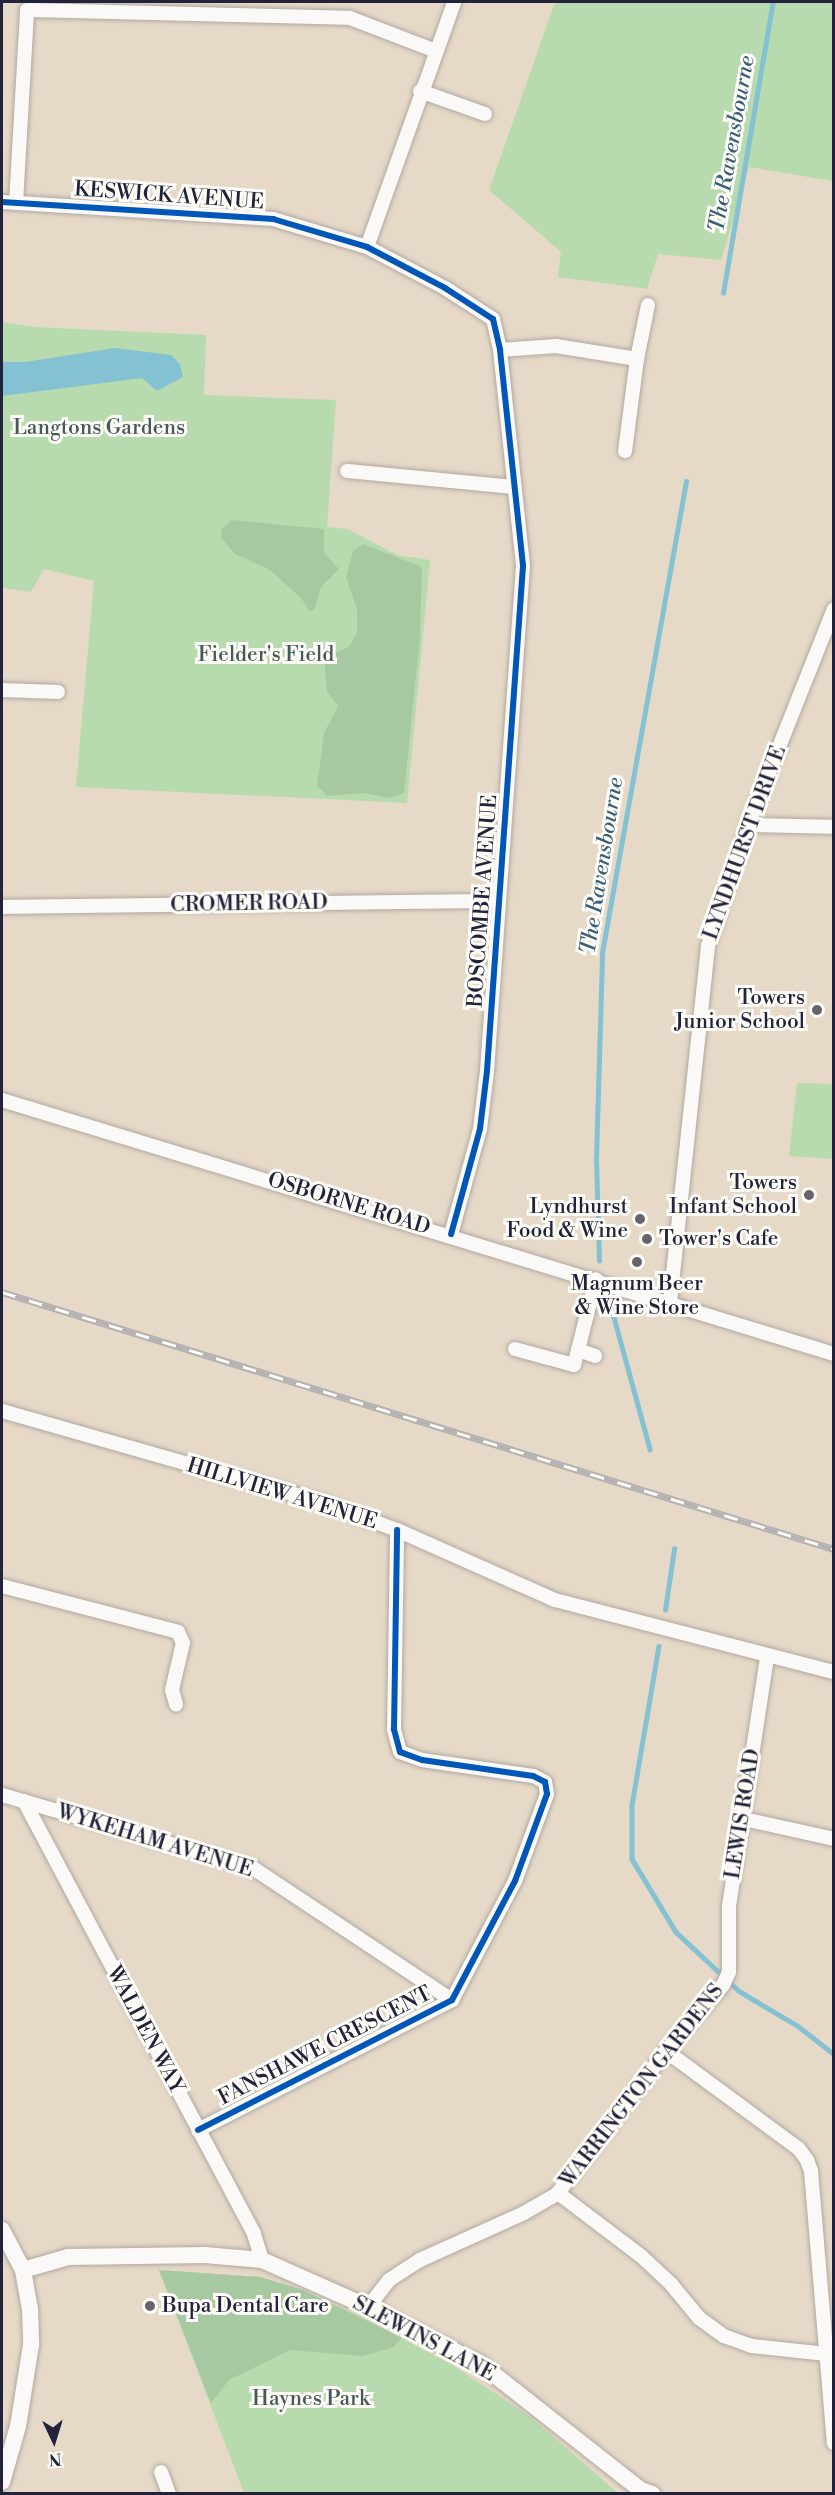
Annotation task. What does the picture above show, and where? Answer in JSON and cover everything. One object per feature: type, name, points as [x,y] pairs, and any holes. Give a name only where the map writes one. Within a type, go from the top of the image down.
[{"type":"street","points":[[367,247],[420,91],[454,2]]},
{"type":"street","points":[[16,203],[27,10],[350,18],[436,51]]},
{"type":"street","points":[[420,91],[485,114]]},
{"type":"street","name":"KESWICK AVENUE","points":[[2,202],[260,217],[367,247],[485,312],[493,319],[500,350]]},
{"type":"street","points":[[625,451],[637,359],[648,305]]},
{"type":"street","points":[[500,350],[556,346],[637,359]]},
{"type":"street","name":"BOSCOMBE AVENUE","points":[[451,1234],[480,1129],[493,1009],[497,901],[524,566],[500,350]]},
{"type":"street","points":[[347,471],[514,487]]},
{"type":"street","name":"LYNDHURST DRIVE","points":[[670,1302],[708,946],[748,825],[834,609]]},
{"type":"street","points":[[2,690],[58,692]]},
{"type":"street","points":[[748,825],[834,827]]},
{"type":"street","name":"CROMER ROAD","points":[[2,907],[497,901]]},
{"type":"street","name":"OSBORNE ROAD","points":[[2,1100],[451,1234],[834,1354]]},
{"type":"street","points":[[515,1349],[574,1365],[596,1279]]},
{"type":"street","points":[[578,1350],[595,1356]]},
{"type":"street","name":"HILLVIEW AVENUE","points":[[2,1411],[322,1502],[397,1530],[555,1600],[767,1657],[834,1672]]},
{"type":"street","name":"FANSHAWE CRESCENT","points":[[198,2130],[452,2000],[514,1881],[548,1794],[545,1782],[533,1776],[422,1760],[400,1752],[394,1729],[397,1530]]},
{"type":"street","points":[[2,1586],[178,1632],[183,1643],[172,1690],[176,1704]]},
{"type":"street","name":"LEWIS ROAD","points":[[726,1978],[729,1906],[767,1657]]},
{"type":"street","name":"WYKEHAM AVENUE","points":[[2,1795],[252,1868],[452,2000]]},
{"type":"street","name":"WALDEN WAY","points":[[24,1801],[254,2235],[262,2260]]},
{"type":"street","points":[[744,1819],[834,1839]]},
{"type":"street","name":"WARRINGTON GARDENS","points":[[368,2307],[389,2280],[420,2260],[524,2213],[558,2193],[666,2051],[726,1978]]},
{"type":"street","points":[[666,2051],[799,2149],[812,2171],[834,2444]]},
{"type":"street","points":[[558,2193],[640,2256],[671,2284],[699,2319],[724,2337],[752,2346],[826,2354]]},
{"type":"street","points":[[2,2230],[23,2270],[30,2309],[31,2345],[18,2426],[2,2482]]},
{"type":"street","name":"SLEWINS LANE","points":[[23,2270],[78,2257],[205,2255],[262,2260],[368,2307],[482,2365],[641,2490],[652,2493]]},
{"type":"street","points":[[161,2472],[169,2493]]},
{"type":"green space","points":[[555,2],[833,2],[833,181],[749,167],[721,260],[658,254],[647,289],[558,277],[561,252],[489,190]]},
{"type":"green space","name":"Fielder's Field","points":[[2,322],[34,327],[206,335],[204,395],[336,400],[327,527],[347,529],[397,555],[430,560],[407,803],[76,787],[94,581],[44,569],[31,592],[2,588]]},
{"type":"green space","points":[[232,520],[324,529],[324,553],[339,569],[321,587],[315,608],[310,612],[301,598],[270,570],[235,554],[221,538],[222,529]]},
{"type":"green space","points":[[363,544],[422,567],[420,637],[404,793],[389,798],[363,793],[327,796],[317,785],[324,733],[338,706],[327,692],[324,657],[349,647],[357,632],[357,609],[346,577],[353,551]]},
{"type":"green space","points":[[797,1083],[833,1084],[833,1159],[789,1156]]},
{"type":"green space","name":"Haynes Park","points":[[159,2270],[260,2277],[303,2290],[363,2318],[451,2364],[529,2416],[618,2493],[244,2493]]},
{"type":"green space","points":[[159,2270],[260,2277],[303,2290],[402,2338],[392,2348],[362,2356],[290,2350],[229,2380],[211,2403]]},
{"type":"water","points":[[115,348],[171,355],[180,364],[183,377],[157,391],[142,378],[2,396],[2,362],[25,362]]},
{"type":"waterway","name":"The Ravensbourne","points":[[723,293],[773,2]]},
{"type":"waterway","name":"The Ravensbourne","points":[[599,1261],[596,1159],[602,953],[686,481]]},
{"type":"waterway","name":"The Ravensbourne","points":[[609,1299],[650,1449]]},
{"type":"waterway","name":"The Ravensbourne","points":[[665,1610],[674,1549]]},
{"type":"waterway","name":"The Ravensbourne","points":[[659,1646],[632,1805],[632,1859],[676,1932],[739,1991],[798,2026],[834,2054]]},
{"type":"railway","points":[[2,1292],[834,1549]]},
{"type":"cycle path","points":[[2,202],[273,219],[367,247],[445,288],[493,319],[500,350],[523,566],[487,1071],[480,1129],[451,1234]]},
{"type":"cycle path","points":[[198,2130],[452,2000],[515,1881],[547,1794],[545,1782],[533,1776],[422,1760],[400,1752],[394,1729],[397,1530]]},
{"type":"place","name":"Towers Junior School","points":[[817,1010]]},
{"type":"place","name":"Towers Infant School","points":[[809,1195]]},
{"type":"place","name":"Lyndhurst Food & Wine","points":[[640,1219]]},
{"type":"place","name":"Tower's Cafe","points":[[647,1239]]},
{"type":"place","name":"Magnum Beer & Wine Store","points":[[637,1262]]},
{"type":"place","name":"Bupa Dental Care","points":[[150,2306]]},
{"type":"park label","name":"Langtons Gardens","points":[[99,428]]}]
